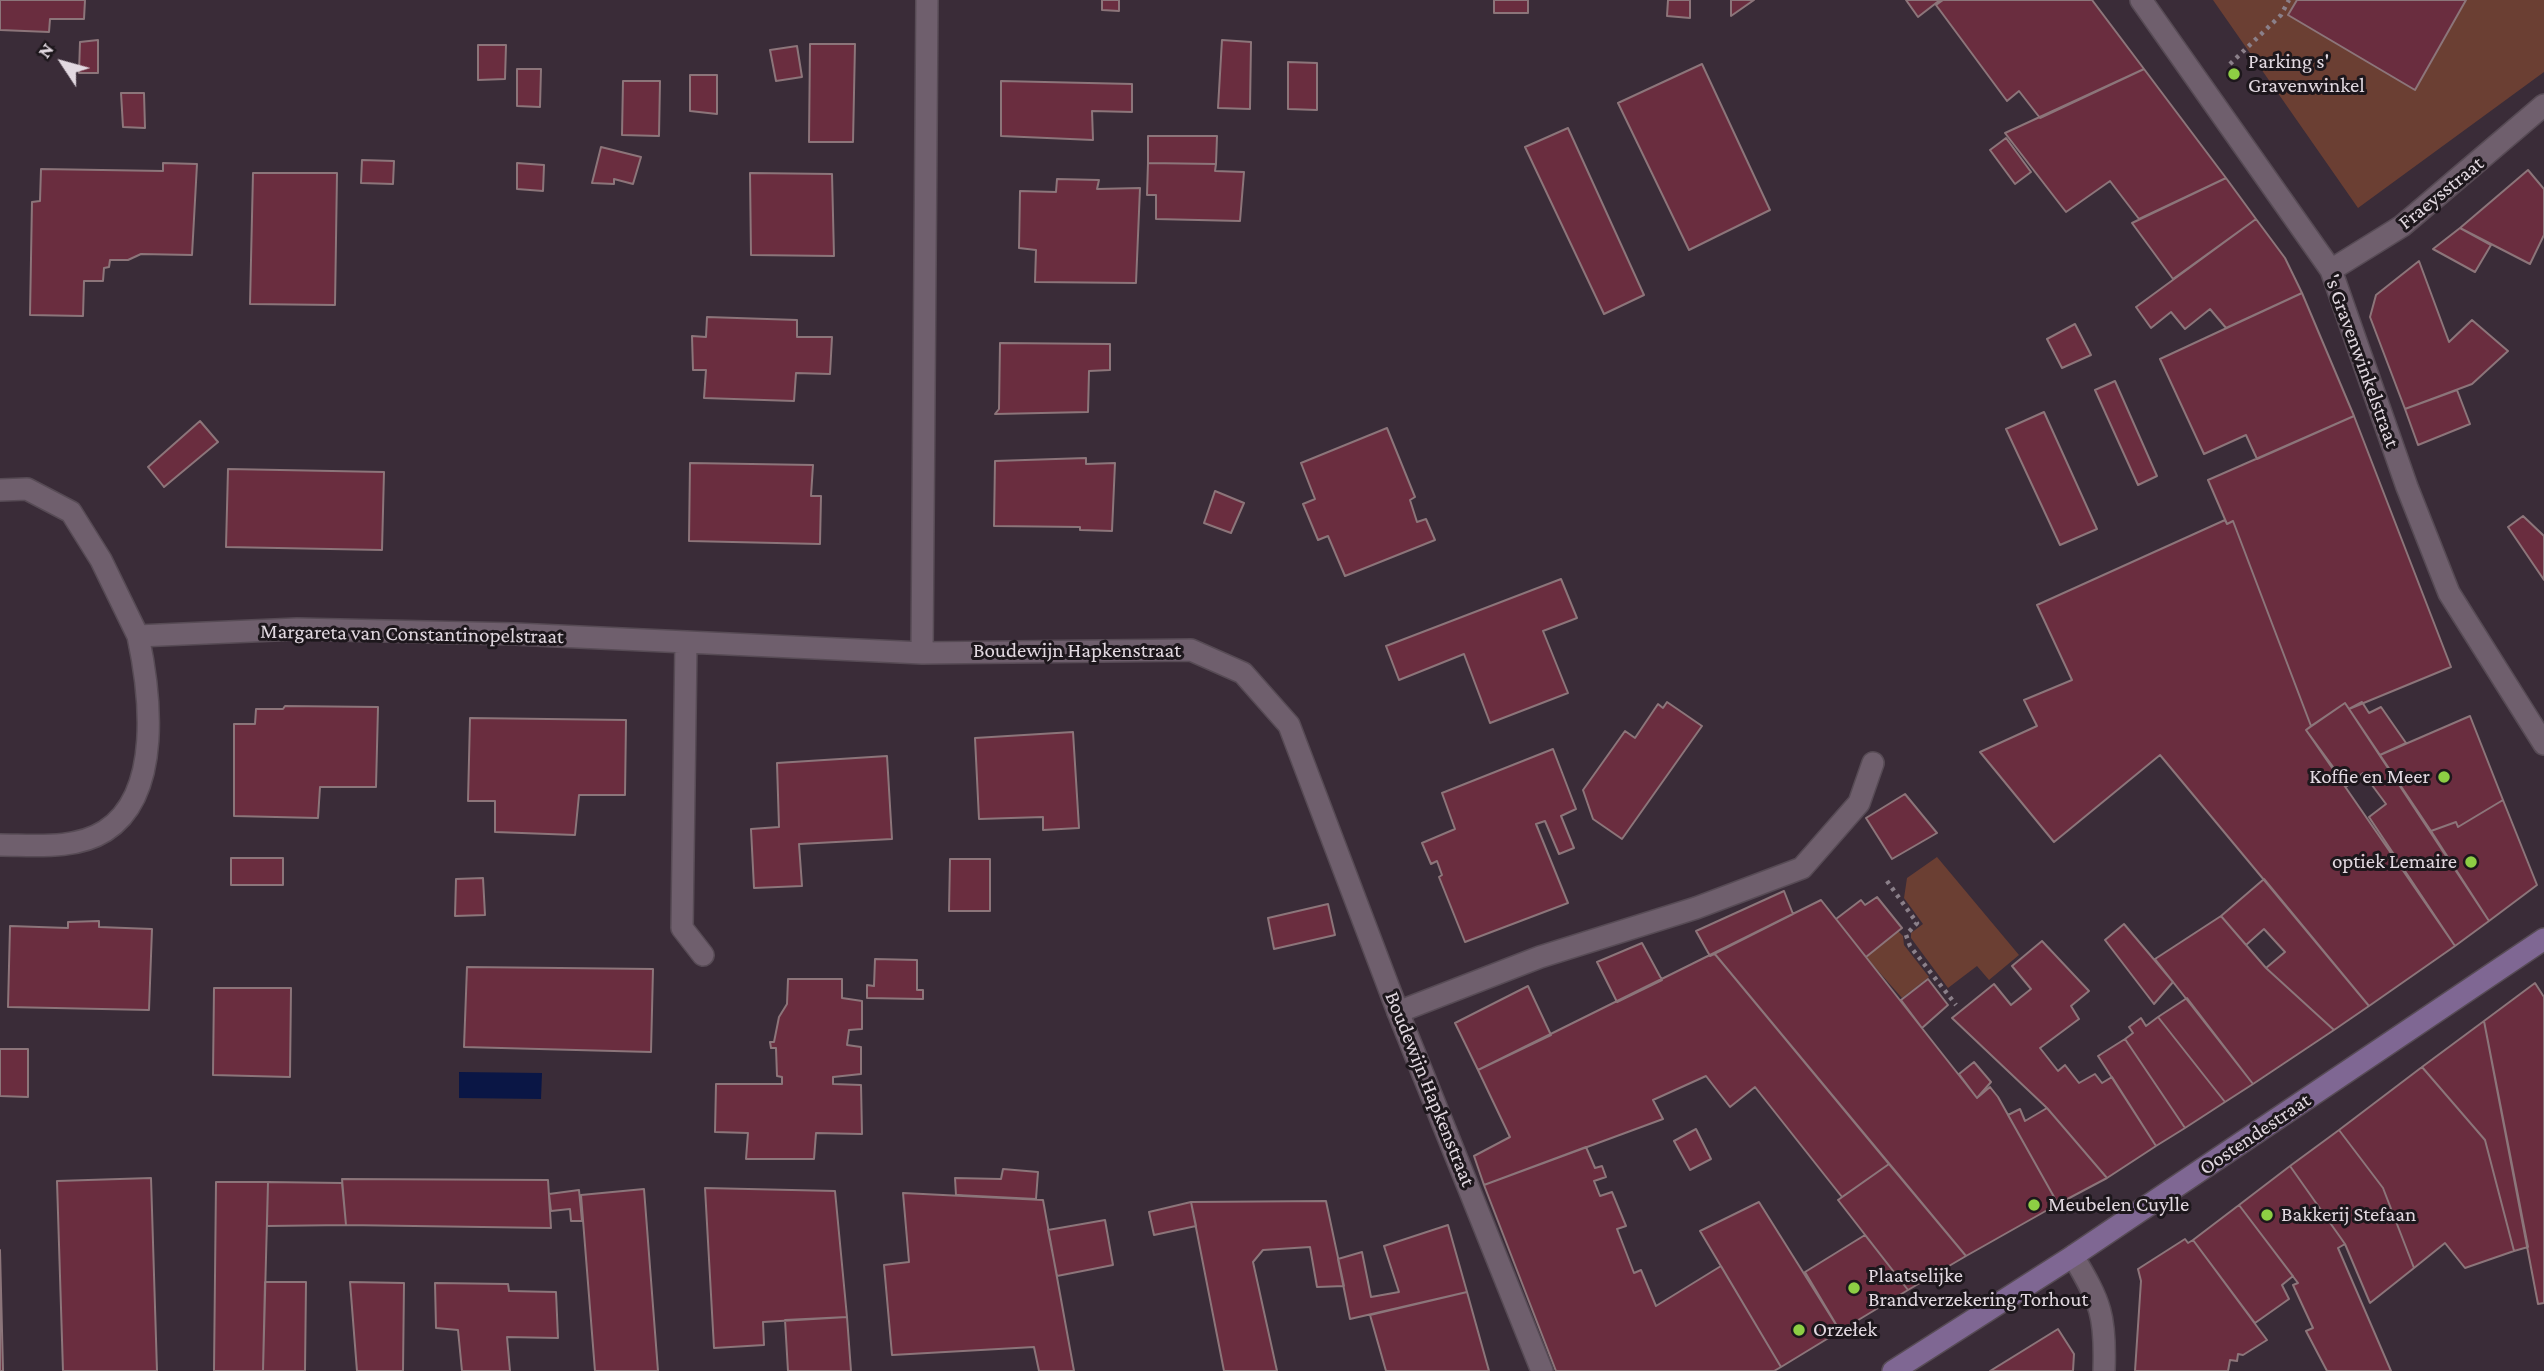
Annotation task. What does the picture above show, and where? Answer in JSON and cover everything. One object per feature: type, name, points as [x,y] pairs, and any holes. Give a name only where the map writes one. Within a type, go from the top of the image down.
[{"type":"street","points":[[922,653],[927,0]]},
{"type":"street","name":"'s Gravenwinkelstraat","points":[[2141,0],[2331,270],[2407,487],[2449,593],[2544,744]]},
{"type":"street","name":"Fraeysstraat","points":[[2331,270],[2402,226],[2544,105]]},
{"type":"street","points":[[0,490],[27,489],[71,512],[101,559],[138,636],[148,681],[146,764],[131,808],[105,831],[66,845],[0,845]]},
{"type":"street","name":"Margareta van Constantinopelstraat","points":[[138,636],[297,629],[922,653]]},
{"type":"street","points":[[685,642],[682,928],[703,955]]},
{"type":"street","name":"Boudewijn Hapkenstraat","points":[[922,653],[1191,650],[1243,673],[1289,724],[1398,1012],[1542,1371]]},
{"type":"street","points":[[1398,1012],[1540,957],[1696,908],[1801,868],[1859,803],[1873,763]]},
{"type":"street","name":"Oostendestraat","points":[[1893,1371],[2073,1256],[2544,939]]},
{"type":"street","points":[[2073,1256],[2097,1295],[2102,1312],[2104,1371]]},
{"type":"path","points":[[2204,89],[2281,15],[2289,0]]},
{"type":"path","points":[[1887,881],[1917,923],[1906,935],[1910,946],[1956,1006]]},
{"type":"shaded area","points":[[2213,0],[2544,0],[2544,72],[2358,208]]},
{"type":"shaded area","points":[[1937,857],[2019,955],[1989,980],[1977,966],[1948,988],[1911,938],[1911,933],[1923,924],[1904,898],[1907,878]]},
{"type":"shaded area","points":[[1898,931],[1903,936],[1904,945],[1929,977],[1902,998],[1866,957]]},
{"type":"shaded area","points":[[459,1072],[542,1073],[541,1099],[459,1098]]},
{"type":"building","points":[[0,0],[85,0],[84,19],[50,19],[49,32],[0,30]]},
{"type":"building","points":[[1102,0],[1119,0],[1119,11],[1102,10]]},
{"type":"building","points":[[1494,0],[1528,0],[1528,13],[1494,13]]},
{"type":"building","points":[[1668,0],[1690,0],[1690,18],[1667,16]]},
{"type":"building","points":[[1731,0],[1754,0],[1731,16]]},
{"type":"building","points":[[1906,0],[1940,0],[1918,17]]},
{"type":"building","points":[[1943,0],[2092,0],[2144,69],[2040,118],[2019,91],[2007,101],[1936,5]]},
{"type":"building","points":[[2297,0],[2466,0],[2415,90],[2288,15]]},
{"type":"building","points":[[98,40],[98,73],[79,73],[80,42]]},
{"type":"building","points":[[1222,40],[1251,42],[1250,109],[1218,108]]},
{"type":"building","points":[[810,44],[855,44],[853,142],[809,142]]},
{"type":"building","points":[[478,45],[506,45],[505,79],[478,80]]},
{"type":"building","points":[[797,46],[802,77],[776,81],[770,50]]},
{"type":"building","points":[[1288,62],[1317,63],[1317,110],[1288,109]]},
{"type":"building","points":[[1702,64],[1770,210],[1689,250],[1618,103]]},
{"type":"building","points":[[517,69],[541,69],[540,107],[517,106]]},
{"type":"building","points":[[2144,69],[2226,178],[2139,219],[2110,181],[2066,212],[2005,133]]},
{"type":"building","points":[[690,75],[717,75],[717,114],[690,111]]},
{"type":"building","points":[[623,81],[660,81],[659,136],[622,135]]},
{"type":"building","points":[[1001,81],[1132,84],[1132,112],[1092,111],[1093,140],[1001,136]]},
{"type":"building","points":[[121,93],[144,93],[145,128],[123,127]]},
{"type":"building","points":[[1568,128],[1644,295],[1604,314],[1525,147]]},
{"type":"building","points":[[1148,136],[1217,136],[1216,164],[1148,163]]},
{"type":"building","points":[[2006,138],[2031,172],[2015,184],[1990,150]]},
{"type":"building","points":[[601,147],[641,157],[633,184],[614,179],[614,184],[592,183]]},
{"type":"building","points":[[362,160],[394,161],[393,184],[361,183]]},
{"type":"building","points":[[163,163],[197,164],[192,255],[141,254],[128,260],[110,260],[109,267],[104,268],[103,281],[84,281],[83,316],[30,315],[32,202],[40,201],[41,169],[163,171]]},
{"type":"building","points":[[517,163],[544,165],[543,191],[517,189]]},
{"type":"building","points":[[1148,163],[1216,164],[1215,171],[1244,172],[1240,221],[1156,219],[1156,195],[1147,195]]},
{"type":"building","points":[[2528,170],[2544,189],[2544,235],[2530,264],[2460,228]]},
{"type":"building","points":[[253,173],[337,173],[335,305],[250,304]]},
{"type":"building","points":[[750,173],[832,174],[834,256],[751,255]]},
{"type":"building","points":[[2226,178],[2256,219],[2173,279],[2132,223]]},
{"type":"building","points":[[1057,179],[1099,180],[1097,189],[1140,188],[1136,283],[1035,282],[1036,250],[1019,248],[1020,191],[1056,192]]},
{"type":"building","points":[[2256,219],[2285,258],[2302,293],[2226,328],[2210,309],[2185,329],[2171,312],[2151,328],[2136,307]]},
{"type":"building","points":[[2460,228],[2491,245],[2475,272],[2433,249]]},
{"type":"building","points":[[2419,261],[2449,342],[2472,320],[2508,351],[2472,384],[2405,409],[2370,317],[2376,295]]},
{"type":"building","points":[[2302,293],[2354,416],[2257,459],[2246,435],[2204,454],[2160,359]]},
{"type":"building","points":[[707,317],[797,320],[797,337],[832,337],[830,374],[796,373],[794,401],[704,398],[706,370],[693,370],[692,336],[706,337]]},
{"type":"building","points":[[2075,324],[2091,355],[2062,368],[2047,339]]},
{"type":"building","points":[[1000,343],[1110,344],[1110,370],[1089,371],[1088,412],[995,414],[999,409]]},
{"type":"building","points":[[2115,381],[2157,476],[2138,485],[2095,390]]},
{"type":"building","points":[[2457,390],[2470,424],[2418,445],[2405,409]]},
{"type":"building","points":[[2044,412],[2097,529],[2060,545],[2006,429]]},
{"type":"building","points":[[2354,416],[2451,667],[2349,709],[2345,703],[2311,726],[2233,521],[2227,524],[2208,480]]},
{"type":"building","points":[[200,421],[218,442],[164,487],[148,467]]},
{"type":"building","points":[[1387,428],[1415,497],[1410,500],[1417,522],[1426,519],[1435,540],[1345,576],[1328,536],[1318,540],[1303,504],[1315,499],[1301,463]]},
{"type":"building","points":[[1086,458],[1086,464],[1115,463],[1112,531],[1080,530],[1080,527],[994,526],[995,461]]},
{"type":"building","points":[[690,463],[813,465],[811,496],[821,496],[820,544],[689,541]]},
{"type":"building","points":[[228,469],[384,472],[382,550],[226,547]]},
{"type":"building","points":[[1215,491],[1244,503],[1231,533],[1204,523]]},
{"type":"building","points":[[2523,516],[2544,536],[2544,580],[2508,527]]},
{"type":"building","points":[[2225,520],[2227,524],[2233,521],[2311,726],[2306,730],[2455,946],[2369,1006],[2160,755],[2054,842],[1980,752],[2037,726],[2024,700],[2072,680],[2037,605]]},
{"type":"building","points":[[1561,579],[1577,618],[1543,631],[1568,693],[1490,723],[1464,654],[1399,680],[1386,646]]},
{"type":"building","points":[[1667,702],[1702,726],[1622,839],[1593,819],[1583,790],[1625,731],[1635,738],[1658,704],[1663,708]]},
{"type":"building","points":[[2362,702],[2369,713],[2381,707],[2406,743],[2380,755],[2349,709]]},
{"type":"building","points":[[2345,703],[2489,921],[2455,946],[2369,817],[2386,804],[2363,773],[2347,786],[2306,730]]},
{"type":"building","points":[[285,706],[378,707],[376,787],[320,787],[318,818],[234,816],[234,724],[255,724],[256,709],[283,709]]},
{"type":"building","name":"Koffie en Meer","points":[[2470,716],[2503,800],[2458,827],[2456,822],[2431,831],[2380,755]]},
{"type":"building","points":[[470,718],[626,720],[625,795],[579,795],[575,835],[495,832],[495,801],[468,801]]},
{"type":"building","points":[[1073,732],[1079,828],[1043,830],[1043,817],[979,819],[975,738]]},
{"type":"building","points":[[1553,749],[1576,809],[1561,816],[1574,848],[1559,854],[1545,821],[1536,824],[1568,903],[1465,942],[1439,877],[1442,875],[1437,861],[1431,864],[1422,843],[1455,829],[1442,793]]},
{"type":"building","points":[[887,756],[892,839],[799,844],[802,886],[754,888],[751,829],[779,827],[777,763]]},
{"type":"building","points":[[1905,794],[1937,833],[1892,859],[1866,818]]},
{"type":"building","points":[[2503,800],[2537,885],[2489,921],[2431,831],[2456,822],[2458,827]]},
{"type":"building","points":[[231,858],[283,858],[283,885],[231,885]]},
{"type":"building","points":[[950,859],[990,859],[990,911],[949,911]]},
{"type":"building","points":[[483,878],[485,915],[455,916],[456,879]]},
{"type":"building","points":[[2264,879],[2369,1006],[2334,1030],[2266,968],[2285,952],[2264,929],[2246,945],[2221,916]]},
{"type":"building","points":[[1784,891],[1793,914],[1710,956],[1696,931]]},
{"type":"building","points":[[1877,897],[1902,928],[1866,957],[1836,919],[1861,900],[1865,905]]},
{"type":"building","points":[[1821,900],[1977,1098],[1990,1087],[1998,1097],[2058,1204],[1966,1256],[1714,953]]},
{"type":"building","points":[[1328,904],[1335,935],[1274,949],[1268,918]]},
{"type":"building","points":[[2221,916],[2266,968],[2334,1030],[2253,1084],[2155,959]]},
{"type":"building","points":[[99,921],[99,927],[152,929],[149,1010],[8,1007],[10,926],[68,928],[68,922]]},
{"type":"building","points":[[2124,924],[2173,982],[2154,1004],[2105,940]]},
{"type":"building","points":[[2042,941],[2089,991],[2071,1006],[2079,1019],[2040,1048],[2058,1071],[2065,1065],[2079,1083],[2095,1074],[2102,1083],[2112,1077],[2156,1146],[2107,1178],[2047,1108],[1952,1018],[1994,984],[2011,1005],[2031,989],[2012,966]]},
{"type":"building","points":[[1642,943],[1662,980],[1617,1002],[1597,962]]},
{"type":"building","points":[[1714,953],[1889,1164],[1842,1197],[1755,1087],[1730,1107],[1706,1076],[1653,1100],[1663,1119],[1484,1185],[1474,1156],[1510,1137],[1478,1070]]},
{"type":"building","points":[[875,959],[917,960],[917,990],[923,990],[923,999],[867,998],[867,985],[874,986]]},
{"type":"building","points":[[467,967],[653,969],[651,1052],[464,1047]]},
{"type":"building","points":[[788,979],[842,979],[842,998],[862,1001],[862,1029],[849,1030],[847,1045],[861,1047],[861,1074],[833,1077],[833,1084],[861,1085],[862,1134],[816,1133],[814,1159],[746,1159],[748,1133],[715,1132],[716,1084],[782,1084],[782,1077],[777,1076],[776,1048],[771,1048],[770,1042],[774,1042],[779,1017],[787,1004]]},
{"type":"building","points":[[1928,979],[1948,1005],[1922,1028],[1901,1000]]},
{"type":"building","points":[[2535,983],[2544,997],[2544,1303],[2538,1304],[2484,1021]]},
{"type":"building","points":[[1528,986],[1551,1035],[1478,1070],[1455,1023]]},
{"type":"building","points":[[214,988],[291,988],[290,1077],[213,1075]]},
{"type":"building","points":[[2187,998],[2253,1084],[2225,1102],[2158,1017]]},
{"type":"building","points":[[2158,1017],[2225,1102],[2185,1128],[2125,1039],[2133,1033],[2129,1027],[2141,1018],[2146,1026]]},
{"type":"building","points":[[2484,1021],[2528,1247],[2514,1251],[2485,1140],[2422,1067]]},
{"type":"building","points":[[2125,1039],[2185,1128],[2156,1146],[2098,1056]]},
{"type":"building","points":[[0,1049],[28,1049],[28,1097],[0,1096]]},
{"type":"building","points":[[1974,1062],[1991,1082],[1977,1098],[1959,1074]]},
{"type":"building","points":[[2422,1067],[2485,1140],[2514,1251],[2465,1268],[2445,1243],[2414,1268],[2383,1188],[2339,1130]]},
{"type":"building","points":[[2047,1108],[2107,1178],[2058,1204],[2008,1115],[2020,1109],[2025,1121]]},
{"type":"building","points":[[1696,1129],[1711,1159],[1690,1170],[1674,1141]]},
{"type":"building","points":[[2339,1130],[2383,1188],[2414,1268],[2370,1303],[2345,1244],[2290,1166]]},
{"type":"building","points":[[1586,1147],[1595,1168],[1602,1166],[1606,1177],[1594,1181],[1600,1196],[1612,1192],[1626,1226],[1617,1229],[1634,1273],[1641,1270],[1656,1306],[1721,1266],[1781,1367],[1774,1371],[1556,1371],[1484,1185]]},
{"type":"building","points":[[1889,1164],[1966,1256],[1908,1290],[1838,1200]]},
{"type":"building","points":[[2290,1166],[2345,1244],[2338,1248],[2391,1371],[2327,1371],[2306,1331],[2313,1328],[2293,1285],[2298,1283],[2239,1205]]},
{"type":"building","points":[[1003,1169],[1038,1172],[1036,1199],[956,1195],[955,1178],[1001,1179]]},
{"type":"building","points":[[151,1178],[157,1371],[63,1371],[57,1181]]},
{"type":"building","points":[[342,1179],[548,1180],[551,1228],[346,1225]]},
{"type":"building","points":[[216,1182],[268,1182],[263,1371],[214,1371]]},
{"type":"building","points":[[268,1182],[342,1183],[346,1225],[267,1226]]},
{"type":"building","points":[[705,1188],[835,1191],[847,1317],[763,1322],[764,1345],[714,1348]]},
{"type":"building","points":[[644,1189],[658,1371],[595,1371],[581,1195]]},
{"type":"building","points":[[579,1190],[582,1221],[571,1221],[570,1209],[551,1211],[549,1194]]},
{"type":"building","points":[[903,1193],[1043,1200],[1074,1371],[1039,1371],[1034,1347],[892,1355],[884,1265],[909,1262]]},
{"type":"building","points":[[1326,1201],[1344,1286],[1317,1287],[1310,1247],[1263,1250],[1253,1262],[1277,1371],[1224,1371],[1191,1202]]},
{"type":"building","points":[[1191,1202],[1196,1226],[1154,1235],[1149,1212]]},
{"type":"building","points":[[1759,1202],[1840,1331],[1781,1367],[1700,1231]]},
{"type":"building","points":[[2239,1205],[2293,1276],[2282,1285],[2289,1299],[2255,1323],[2193,1240]]},
{"type":"building","points":[[1105,1220],[1113,1265],[1057,1276],[1048,1230]]},
{"type":"building","points":[[1448,1225],[1467,1292],[1350,1319],[1338,1259],[1362,1252],[1371,1297],[1399,1292],[1384,1246]]},
{"type":"building","points":[[1865,1235],[1908,1290],[1840,1331],[1805,1272]]},
{"type":"building","points":[[2185,1239],[2188,1243],[2193,1240],[2267,1340],[2243,1355],[2238,1354],[2237,1361],[2230,1360],[2228,1371],[2135,1371],[2141,1281],[2138,1269]]},
{"type":"building","points":[[0,1250],[3,1371],[0,1371]]},
{"type":"building","points":[[265,1282],[306,1282],[305,1371],[263,1371]]},
{"type":"building","points":[[350,1282],[404,1283],[403,1371],[357,1371]]},
{"type":"building","points":[[435,1283],[508,1284],[509,1291],[556,1292],[558,1338],[507,1337],[510,1371],[462,1371],[458,1330],[436,1328]]},
{"type":"building","points":[[1467,1292],[1489,1371],[1386,1371],[1370,1315]]},
{"type":"building","points":[[847,1317],[851,1371],[788,1371],[785,1320]]},
{"type":"building","points":[[2058,1329],[2074,1354],[2073,1371],[1990,1371]]},
{"type":"place","name":"Parking s' Gravenwinkel","points":[[2234,74]]},
{"type":"place","name":"Koffie en Meer","points":[[2444,777]]},
{"type":"place","name":"optiek Lemaire","points":[[2471,862]]},
{"type":"place","name":"Meubelen Cuylle","points":[[2034,1205]]},
{"type":"place","name":"Bakkerij Stefaan","points":[[2267,1215]]},
{"type":"place","name":"Plaatselijke Brandverzekering Torhout","points":[[1854,1288]]},
{"type":"place","name":"Orzełek","points":[[1799,1330]]}]
